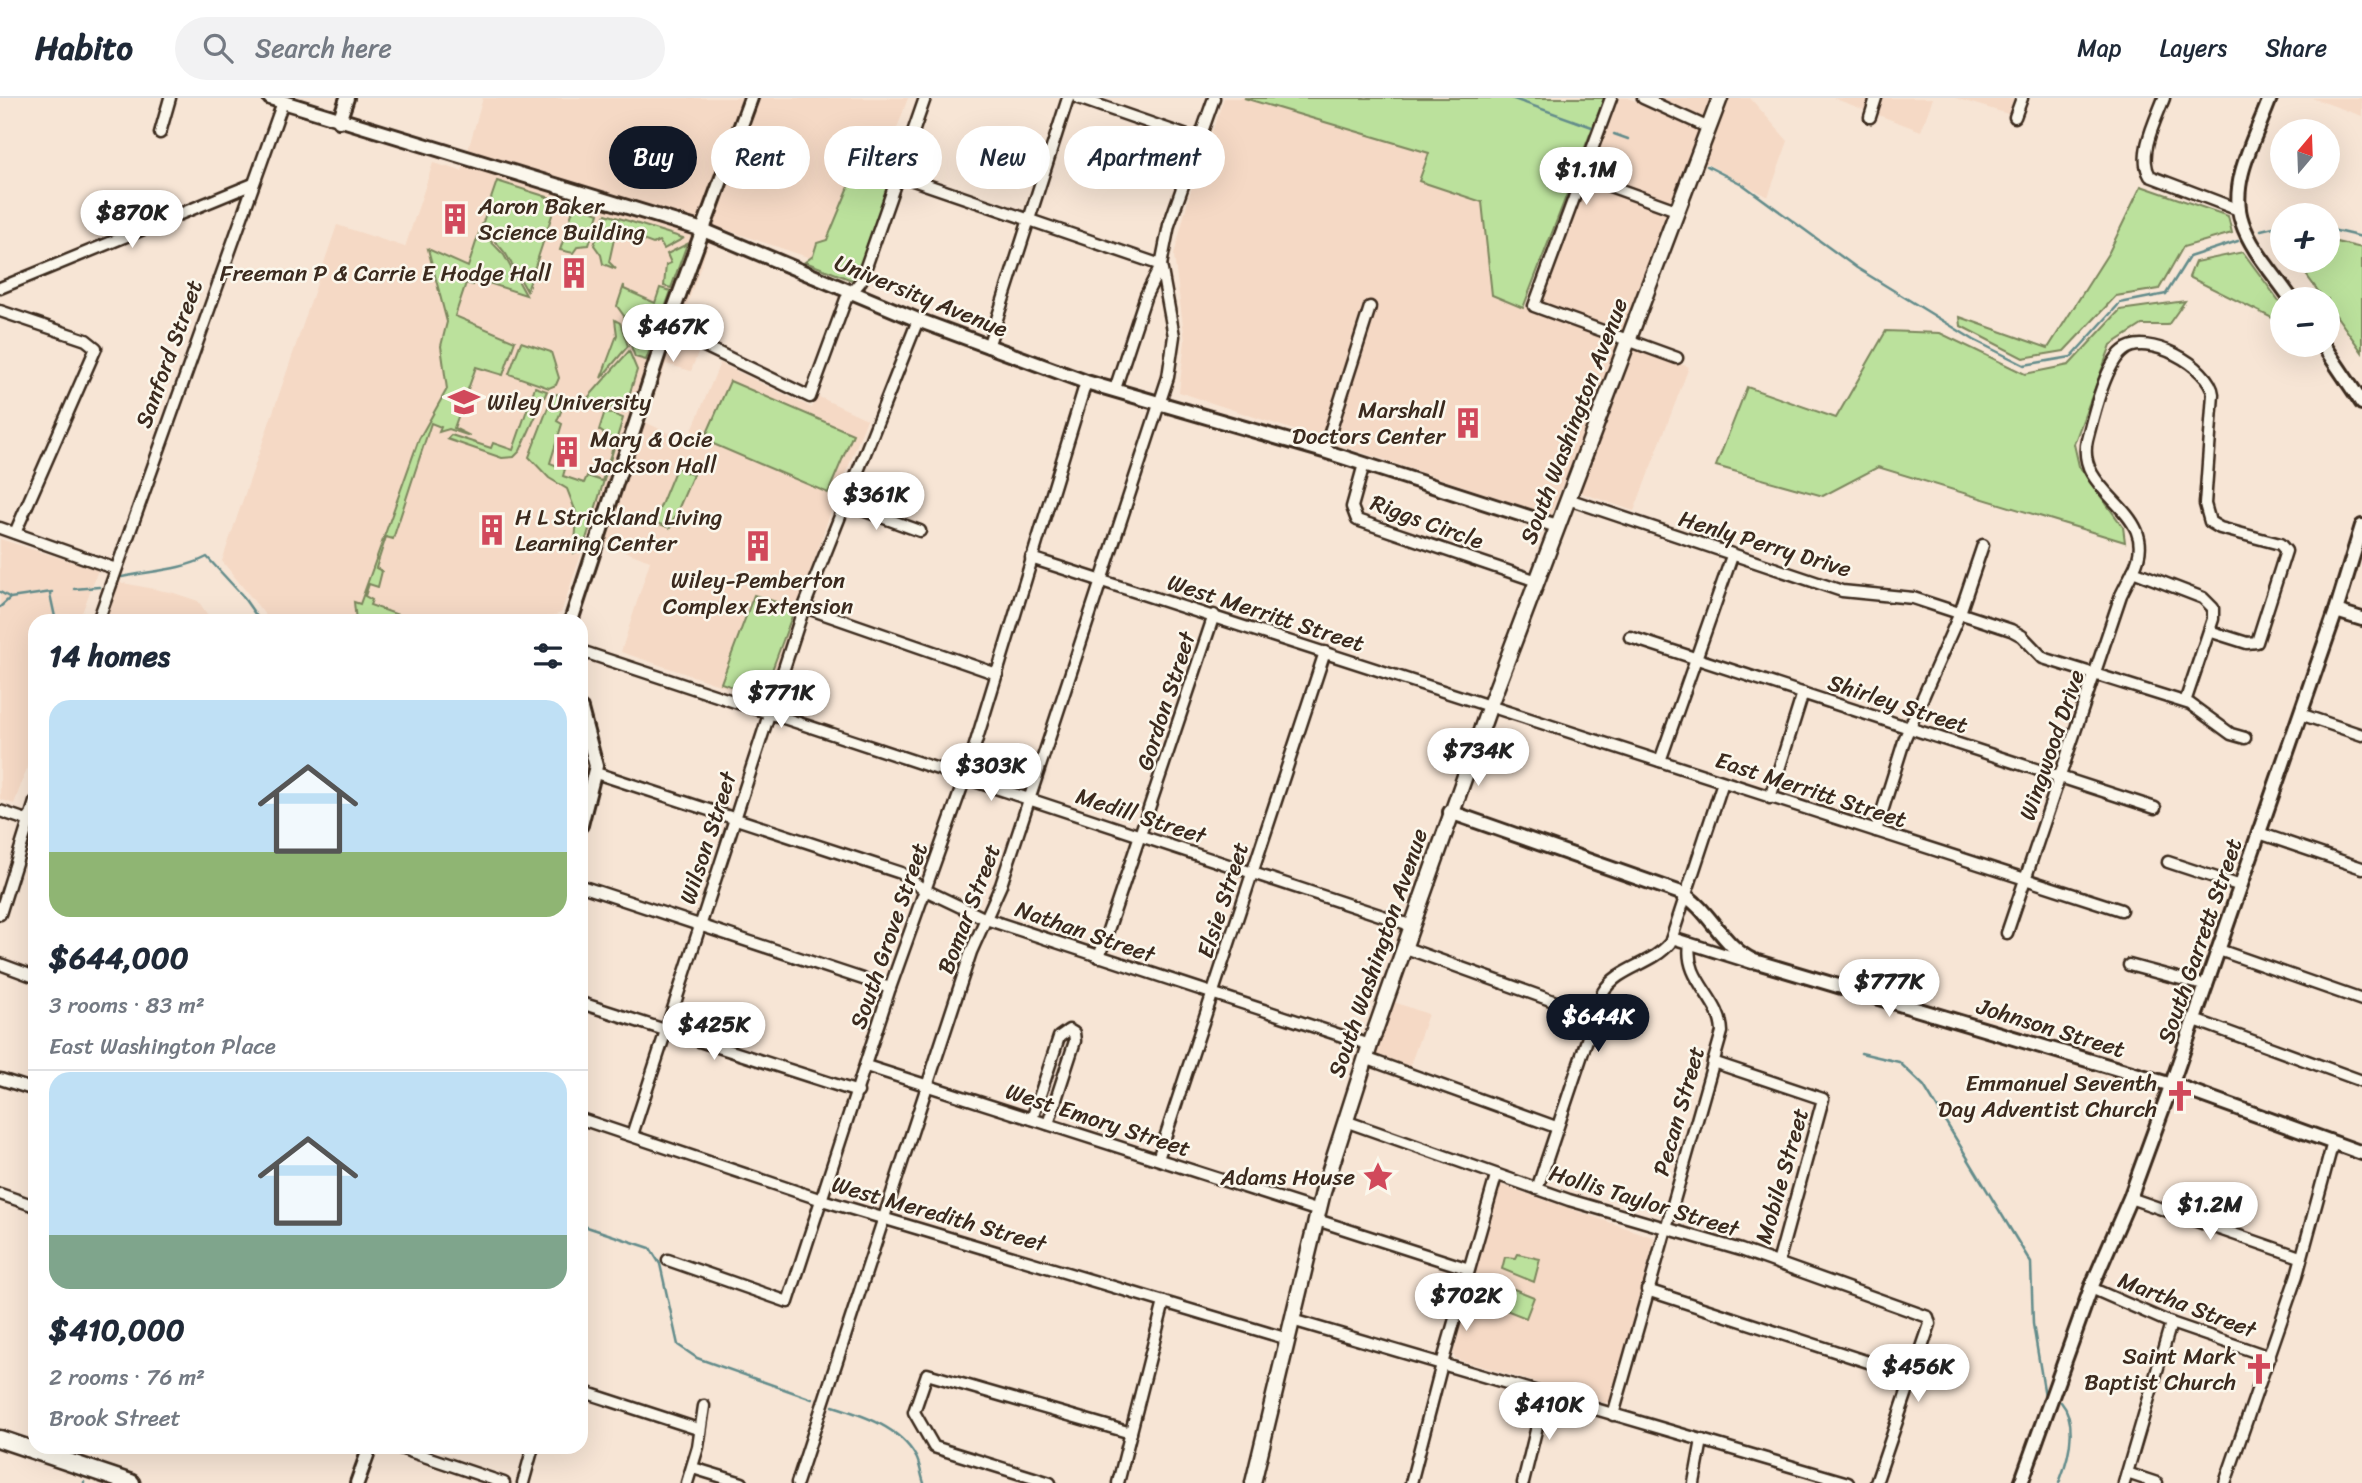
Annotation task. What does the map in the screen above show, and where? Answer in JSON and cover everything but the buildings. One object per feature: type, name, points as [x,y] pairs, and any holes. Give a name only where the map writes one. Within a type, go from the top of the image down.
[{"type":"main road","name":"South Washington Avenue","points":[[1253,1483],[1318,1216],[1345,1121],[1410,925],[1567,499],[1630,341],[1720,98]]},
{"type":"main road","points":[[0,1439],[28,1448]]},
{"type":"main road","points":[[45,1454],[131,1483]]},
{"type":"street","points":[[160,133],[170,98]]},
{"type":"street","points":[[340,121],[346,98]]},
{"type":"street","points":[[573,614],[667,328],[751,98]]},
{"type":"street","points":[[915,126],[925,98]]},
{"type":"street","points":[[988,347],[1068,98]]},
{"type":"street","points":[[1078,98],[1159,126]]},
{"type":"street","points":[[1204,126],[1214,98]]},
{"type":"street","points":[[1611,98],[1534,306],[1677,358]]},
{"type":"street","points":[[1643,98],[1709,128]]},
{"type":"street","points":[[1870,117],[1876,98]]},
{"type":"street","points":[[2015,117],[2022,98]]},
{"type":"street","points":[[2164,98],[2148,144],[2147,170],[2161,182],[2239,210]]},
{"type":"street","points":[[2270,98],[2241,179],[2239,210],[2249,239],[2283,287]]},
{"type":"street","name":"University Avenue","points":[[276,100],[703,230],[853,290],[918,320],[1086,382],[1160,401],[1324,451],[1557,526]]},
{"type":"street","name":"Sanford Street","points":[[100,614],[253,184],[276,100]]},
{"type":"street","points":[[1581,176],[1679,211]]},
{"type":"street","points":[[0,288],[253,184]]},
{"type":"street","points":[[667,328],[810,397],[846,299],[861,281],[893,189]]},
{"type":"street","points":[[938,189],[1161,265]]},
{"type":"street","points":[[1115,390],[1146,295],[1161,265],[1169,225],[1182,189]]},
{"type":"street","name":"Bomar Street","points":[[797,1483],[971,952],[1001,885],[1030,799],[1171,366],[1174,336],[1161,265]]},
{"type":"street","points":[[1324,451],[1370,307]]},
{"type":"street","points":[[0,311],[95,345],[95,352],[15,533]]},
{"type":"street","name":"Wilson Street","points":[[632,1135],[804,607],[843,503],[918,320]]},
{"type":"street","name":"Wingwood Drive","points":[[2007,933],[2062,777],[2121,595],[2141,551],[2141,536],[2093,475],[2086,449],[2110,368],[2121,352],[2142,343],[2155,346],[2196,368],[2212,386],[2205,504],[2210,522],[2220,528],[2280,544],[2286,551],[2257,642],[2251,644],[2209,631]]},
{"type":"street","points":[[2331,357],[2362,403]]},
{"type":"street","name":"South Grove Street","points":[[668,1260],[788,1302],[923,889],[965,778],[1086,382]]},
{"type":"street","name":"Riggs Circle","points":[[1364,464],[1352,507],[1357,520],[1537,581]]},
{"type":"street","name":"Henly Perry Drive","points":[[1567,499],[1842,591],[1906,596],[1961,612],[2017,632],[2043,658],[2185,702],[2198,708],[2231,734],[2245,738]]},
{"type":"street","points":[[843,503],[920,531]]},
{"type":"street","name":"South Garrett Street","points":[[2021,1483],[2091,1289],[2130,1198],[2195,1020],[2336,611],[2362,526]]},
{"type":"street","points":[[0,528],[116,569]]},
{"type":"street","points":[[1876,831],[1911,728],[1961,612],[1983,545]]},
{"type":"street","points":[[1660,761],[1732,556]]},
{"type":"street","name":"West Merritt Street","points":[[1031,558],[1490,705]]},
{"type":"street","points":[[2133,571],[2207,600],[2214,612],[2185,702]]},
{"type":"street","points":[[804,607],[997,674]]},
{"type":"street","points":[[2336,611],[2362,619]]},
{"type":"street","name":"Gordon Street","points":[[1099,957],[1214,615]]},
{"type":"street","name":"Shirley Street","points":[[1630,637],[2155,808]]},
{"type":"street","name":"Elsie Street","points":[[1158,1159],[1325,652]]},
{"type":"street","name":"Medill Street","points":[[588,653],[1410,925]]},
{"type":"street","points":[[1770,798],[1803,693]]},
{"type":"street","name":"East Merritt Street","points":[[1490,705],[2121,910]]},
{"type":"street","points":[[2300,714],[2362,735]]},
{"type":"street","points":[[588,730],[595,752],[596,773],[588,801]]},
{"type":"street","name":"Nathan Street","points":[[596,773],[901,873],[923,889],[986,919],[1213,995],[1368,1052],[1556,1127]]},
{"type":"street","points":[[1537,1189],[1595,1016],[1611,982],[1654,958],[1672,938],[1723,782]]},
{"type":"street","points":[[0,811],[28,821]]},
{"type":"street","name":"Johnson Street","points":[[1450,812],[1686,896],[1733,948],[1749,959],[1765,965]]},
{"type":"street","points":[[2259,833],[2362,868]]},
{"type":"street","points":[[0,914],[28,834]]},
{"type":"street","points":[[2168,862],[2241,886]]},
{"type":"street","points":[[588,888],[890,988]]},
{"type":"street","name":"Johnson Street","points":[[1672,938],[2171,1086],[2362,1153]]},
{"type":"street","name":"Pecan Street","points":[[1613,1415],[1722,1032],[1721,1020],[1692,972],[1690,944]]},
{"type":"street","points":[[1403,947],[1595,1016]]},
{"type":"street","points":[[2219,950],[2362,1000]]},
{"type":"street","points":[[0,964],[28,974]]},
{"type":"street","points":[[2129,965],[2207,986]]},
{"type":"street","points":[[588,1005],[858,1092]]},
{"type":"street","points":[[2195,1020],[2362,1081]]},
{"type":"street","points":[[1032,1119],[1059,1037],[1069,1030],[1074,1033],[1075,1041],[1048,1124]]},
{"type":"street","name":"Mobile Street","points":[[1713,1062],[1823,1099],[1778,1263]]},
{"type":"street","name":"West Emory Street","points":[[866,1066],[1158,1159],[1469,1269]]},
{"type":"street","points":[[0,1079],[28,1088]]},
{"type":"street","name":"West Meredith Street","points":[[588,1121],[822,1200],[884,1216],[1288,1339]]},
{"type":"street","name":"Hollis Taylor Street","points":[[1345,1121],[1496,1176],[1778,1263],[1930,1320],[1911,1376]]},
{"type":"street","name":"Martha Street","points":[[2225,1483],[2297,1275],[2333,1142]]},
{"type":"street","points":[[1411,1483],[1496,1176]]},
{"type":"street","points":[[0,1194],[28,1204]]},
{"type":"street","points":[[2130,1198],[2300,1257]]},
{"type":"street","name":"Martha Street","points":[[2091,1289],[2171,1322],[2270,1357]]},
{"type":"street","points":[[1647,1290],[1911,1376],[1876,1483]]},
{"type":"street","points":[[1118,1483],[1164,1302]]},
{"type":"street","points":[[1292,1320],[1848,1483]]},
{"type":"street","points":[[2157,1483],[2125,1478],[2171,1322]]},
{"type":"street","points":[[1050,1483],[934,1447],[914,1412],[927,1374],[1131,1433]]},
{"type":"street","points":[[588,1393],[698,1429]]},
{"type":"street","points":[[1523,1483],[1545,1394]]},
{"type":"street","points":[[687,1483],[693,1468],[704,1406]]},
{"type":"street","points":[[1695,1483],[1702,1440]]},
{"type":"street","points":[[357,1483],[367,1454]]},
{"type":"street","points":[[418,1454],[504,1483]]},
{"type":"street","points":[[523,1483],[531,1454]]},
{"type":"street","points":[[693,1468],[742,1483]]},
{"type":"shaded area","name":"Wiley University","points":[[483,98],[908,98],[898,126],[824,126],[824,189],[875,189],[846,270],[715,226],[676,336],[700,348],[691,371],[666,364],[645,422],[687,442],[720,363],[812,408],[817,396],[867,419],[831,511],[767,701],[621,652],[650,561],[587,537],[561,613],[558,614],[264,614],[222,561],[337,225],[405,247],[433,163],[462,171]]},
{"type":"shaded area","points":[[1224,98],[1244,98],[1429,153],[1420,181],[1482,202],[1493,295],[1689,367],[1634,511],[1562,486],[1551,515],[1179,392],[1185,341],[1174,255],[1191,189],[1225,189],[1225,126],[1214,126]]},
{"type":"shaded area","points":[[1618,98],[1628,98],[1701,130],[1625,336],[1541,301]]},
{"type":"shaded area","points":[[1661,98],[1714,98],[1706,119]]},
{"type":"shaded area","points":[[1726,98],[1750,98],[1788,141],[1768,197],[1702,161]]},
{"type":"shaded area","points":[[1833,98],[1933,98],[1921,131]]},
{"type":"shaded area","points":[[1955,98],[2014,98],[2008,114]]},
{"type":"shaded area","points":[[2312,98],[2362,98],[2362,116]]},
{"type":"shaded area","points":[[0,539],[98,570],[82,614],[28,614],[28,765],[14,804],[0,799]]},
{"type":"shaded area","points":[[118,582],[174,593],[198,601],[207,614],[107,614]]},
{"type":"shaded area","points":[[1391,1001],[1428,1014],[1410,1066],[1373,1054]]},
{"type":"shaded area","points":[[1499,1184],[1655,1238],[1611,1401],[1605,1403],[1456,1359],[1453,1355]]},
{"type":"green space","points":[[1244,98],[1604,98],[1523,308],[1492,295],[1482,202],[1419,181],[1429,153]]},
{"type":"green space","points":[[497,181],[557,200],[527,291],[506,254],[482,225]]},
{"type":"green space","points":[[2141,186],[2228,216],[2232,233],[2183,247],[2159,289],[2116,296],[2064,351],[2023,358],[1961,326],[1960,317],[2048,348],[2109,252]]},
{"type":"green space","points":[[848,189],[887,189],[888,192],[856,277],[852,280],[805,262],[813,256],[817,243],[827,240]]},
{"type":"green space","points":[[580,206],[599,213],[589,245],[578,246],[573,253],[560,250],[573,210]]},
{"type":"green space","points":[[606,214],[684,238],[664,249],[659,241],[653,244],[616,230],[609,262],[616,269],[603,264],[594,245]]},
{"type":"green space","points":[[480,230],[504,255],[526,295],[476,279],[473,285],[466,283],[455,316],[515,341],[503,375],[476,367],[454,428],[470,436],[449,429],[439,432],[441,427],[431,423],[393,539],[386,537],[376,568],[382,571],[378,587],[369,584],[365,596],[372,600],[370,605],[395,614],[355,614],[354,602],[360,604],[419,439],[447,389],[441,346],[447,322],[428,249],[468,267]]},
{"type":"green space","points":[[2340,243],[2362,248],[2362,352],[2340,321],[2340,287],[2315,287],[2305,273],[2340,273]]},
{"type":"green space","points":[[687,244],[671,288],[664,286],[666,265],[671,263],[667,254]]},
{"type":"green space","points":[[2243,252],[2270,289],[2270,317],[2189,277],[2195,262]]},
{"type":"green space","points":[[624,285],[624,289],[655,303],[660,288],[671,291],[662,316],[655,314],[630,343],[624,316],[617,306]]},
{"type":"green space","points":[[2185,301],[2168,325],[2142,325],[2111,345],[2074,444],[2079,466],[2123,527],[2125,542],[1878,467],[1823,496],[1716,466],[1747,387],[1836,418],[1886,331],[1940,333],[2025,374],[2069,365],[2120,310]]},
{"type":"green space","points":[[656,318],[661,319],[646,360],[635,357],[631,346]]},
{"type":"green space","points":[[615,320],[620,323],[628,346],[601,378],[617,335]]},
{"type":"green space","points":[[521,342],[551,352],[559,378],[556,385],[549,388],[509,374]]},
{"type":"green space","points":[[629,351],[637,370],[624,412],[586,400]]},
{"type":"green space","points":[[730,381],[853,434],[828,493],[704,440]]},
{"type":"green space","points":[[535,387],[547,391],[520,451],[514,457],[502,458],[447,439],[451,435],[491,448],[493,443],[513,450]]},
{"type":"green space","points":[[557,394],[567,397],[557,421],[562,424],[550,463],[565,469],[563,476],[584,483],[587,476],[602,481],[615,441],[599,430],[605,411],[623,418],[583,549],[574,553],[577,519],[581,525],[567,489],[549,478],[529,457],[552,397]]},
{"type":"green space","points":[[676,468],[693,475],[670,528],[654,522]]},
{"type":"green space","points":[[754,595],[795,608],[762,697],[721,683]]},
{"type":"green space","points":[[1518,1254],[1540,1259],[1534,1282],[1502,1269],[1505,1257],[1516,1258]]},
{"type":"green space","points":[[1514,1289],[1534,1297],[1526,1318],[1506,1310]]},
{"type":"waterway","points":[[1511,98],[1592,127]]},
{"type":"waterway","points":[[1614,134],[1628,139]]},
{"type":"waterway","points":[[1707,166],[1742,184],[1857,268],[1974,340],[2024,365],[2071,357],[2120,303],[2166,294],[2189,257],[2238,241]]},
{"type":"waterway","points":[[2261,230],[2270,228]]},
{"type":"waterway","points":[[2340,232],[2362,237]]},
{"type":"waterway","points":[[122,577],[177,567],[207,557],[241,594],[255,614]]},
{"type":"waterway","points":[[74,589],[99,587]]},
{"type":"waterway","points":[[0,592],[9,597]]},
{"type":"waterway","points":[[0,607],[10,598],[52,592]]},
{"type":"waterway","points":[[50,594],[54,614]]},
{"type":"waterway","points":[[1861,1053],[1899,1062],[1924,1086],[2031,1263],[2033,1324],[2045,1396]]},
{"type":"waterway","points":[[588,1227],[650,1248],[660,1264],[678,1345],[697,1358],[812,1399]]},
{"type":"waterway","points":[[2059,1483],[2066,1464],[2071,1431],[2070,1420],[2061,1402]]},
{"type":"waterway","points":[[833,1406],[868,1418],[900,1438],[916,1457],[924,1483]]},
{"type":"place","name":"Aaron Baker Science Building","points":[[455,219]]},
{"type":"place","name":"Freeman P & Carrie E Hodge Hall","points":[[574,273]]},
{"type":"place","name":"Wiley University","points":[[464,402]]},
{"type":"place","name":"Marshall Doctors Center","points":[[1468,423]]},
{"type":"place","name":"Mary & Ocie Jackson Hall","points":[[567,452]]},
{"type":"place","name":"H L Strickland Living Learning Center","points":[[492,530]]},
{"type":"place","name":"Wiley-Pemberton Complex Extension","points":[[758,546]]},
{"type":"place","name":"Emmanuel Seventh Day Adventist Church","points":[[2180,1096]]},
{"type":"place","name":"Adams House","points":[[1378,1177]]},
{"type":"place","name":"Saint Mark Baptist Church","points":[[2259,1369]]}]
